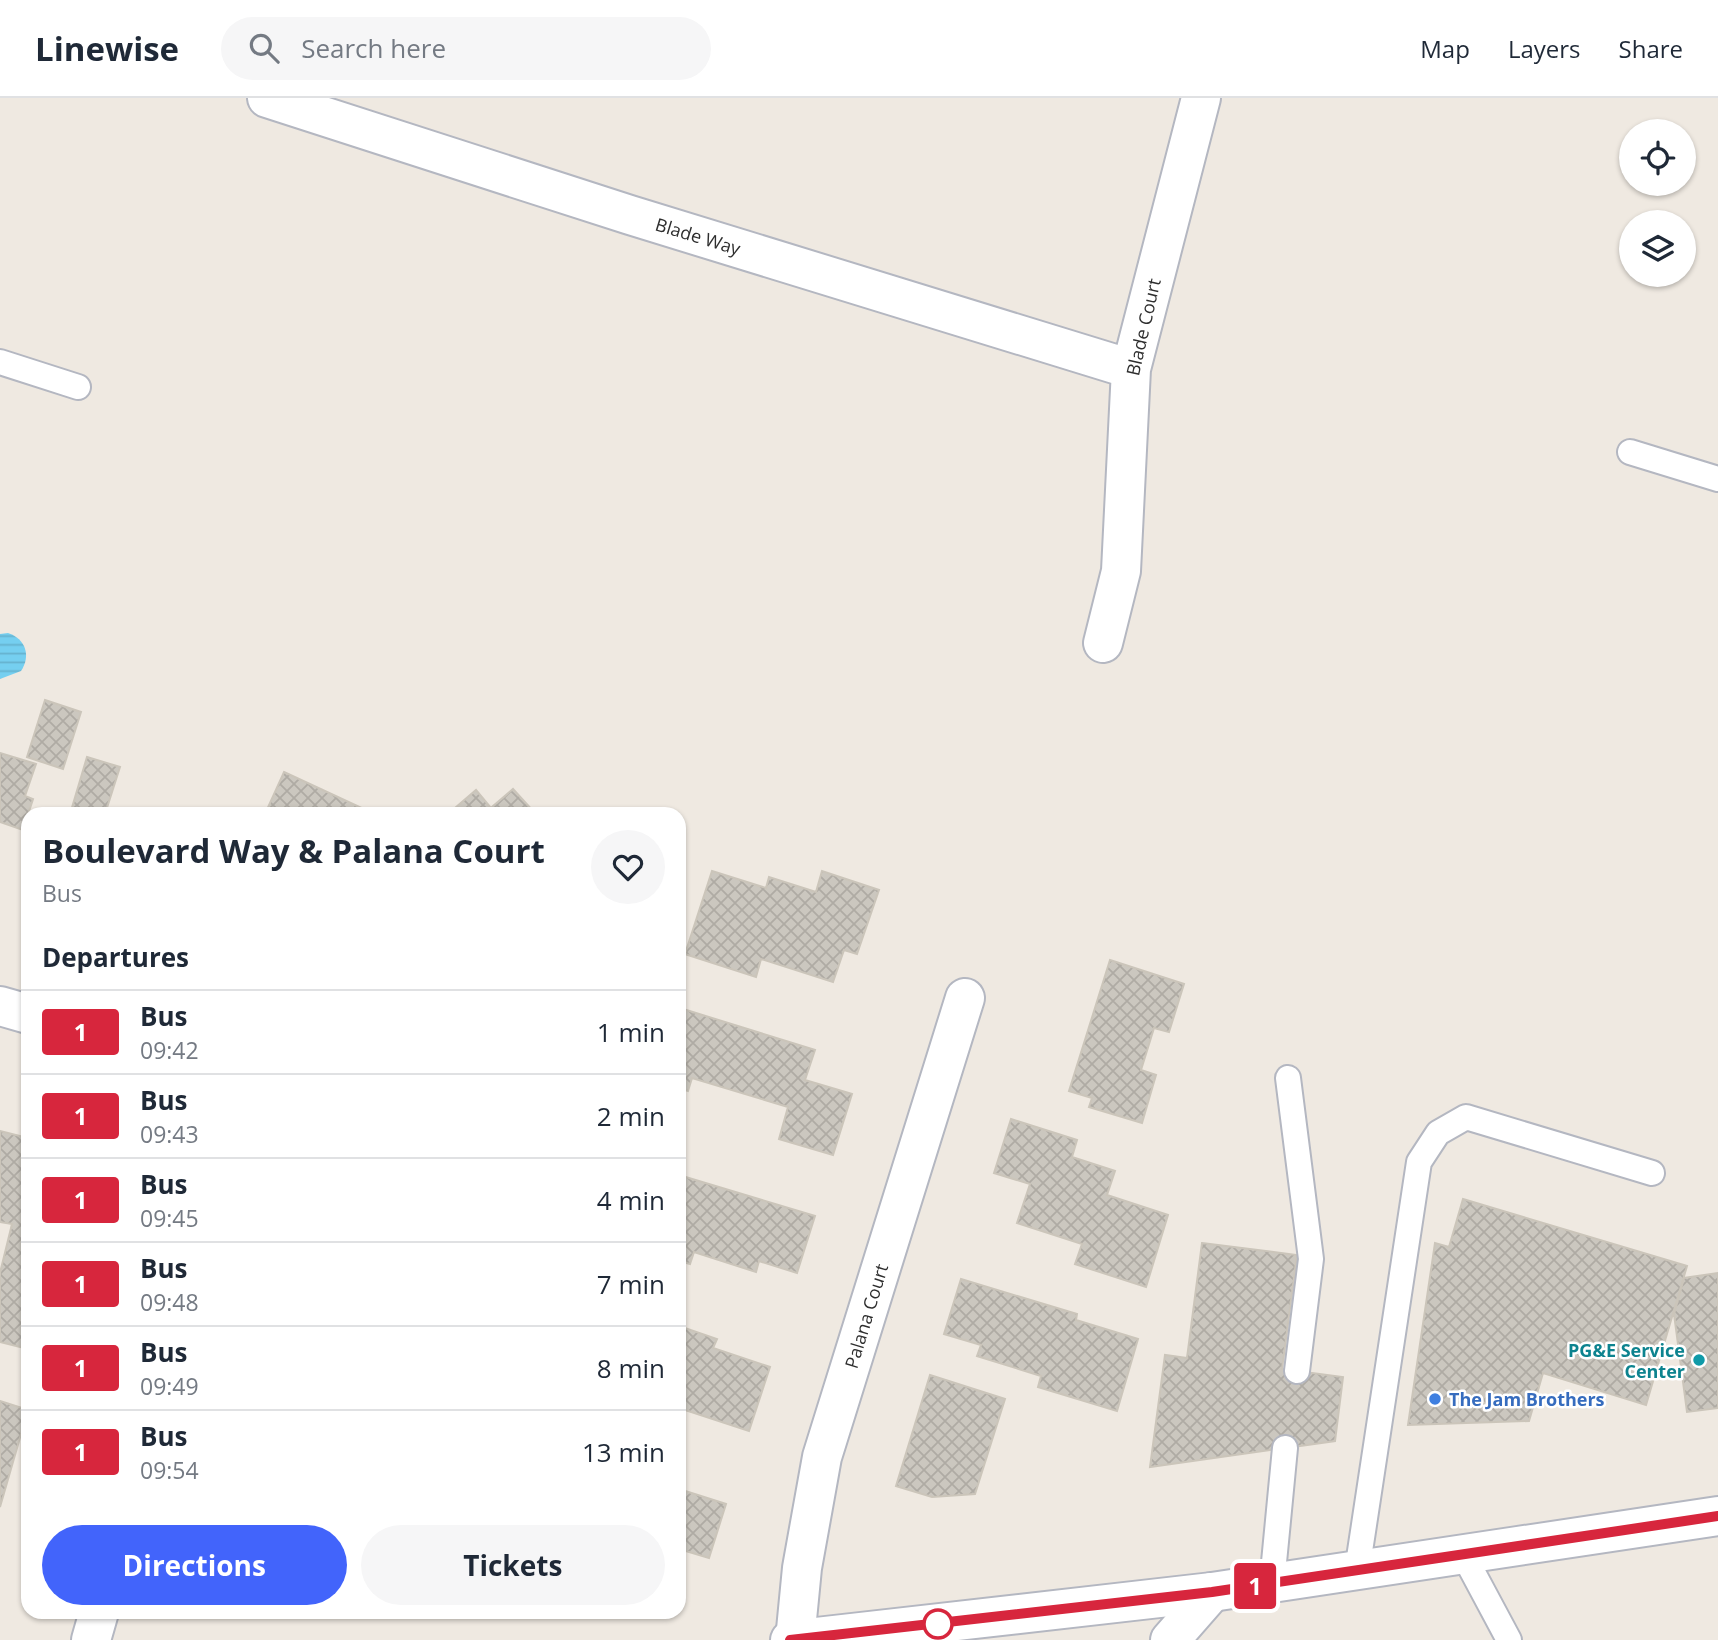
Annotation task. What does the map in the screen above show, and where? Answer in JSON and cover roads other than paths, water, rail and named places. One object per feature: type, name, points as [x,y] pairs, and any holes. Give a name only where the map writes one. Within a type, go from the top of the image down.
[{"type":"street","name":"Blade Way","points":[[267,98],[630,215],[1131,369]]},
{"type":"street","name":"Blade Court","points":[[1103,643],[1121,571],[1131,369],[1201,98]]},
{"type":"street","name":"Palana Court","points":[[793,1640],[802,1568],[822,1457],[965,998]]},
{"type":"street","points":[[0,1006],[21,1012]]},
{"type":"street","points":[[793,1640],[1212,1592],[1718,1516]]},
{"type":"street","points":[[1170,1640],[1212,1592]]},
{"type":"street","points":[[91,1640],[97,1619]]},
{"type":"lane","points":[[0,362],[78,387]]},
{"type":"lane","points":[[1630,452],[1718,479]]},
{"type":"lane","points":[[1288,1078],[1311,1259],[1297,1371]]},
{"type":"lane","points":[[1357,1571],[1419,1163],[1438,1133],[1466,1117],[1652,1173]]},
{"type":"lane","points":[[1272,1583],[1285,1448]]},
{"type":"lane","points":[[1463,1554],[1509,1640]]},
{"type":"water","points":[[8,633],[23,644],[26,660],[21,671],[0,679],[0,634]]},
{"type":"place","name":"PG&E Service Center","points":[[1699,1360]]},
{"type":"place","name":"The Jam Brothers","points":[[1435,1399]]}]
